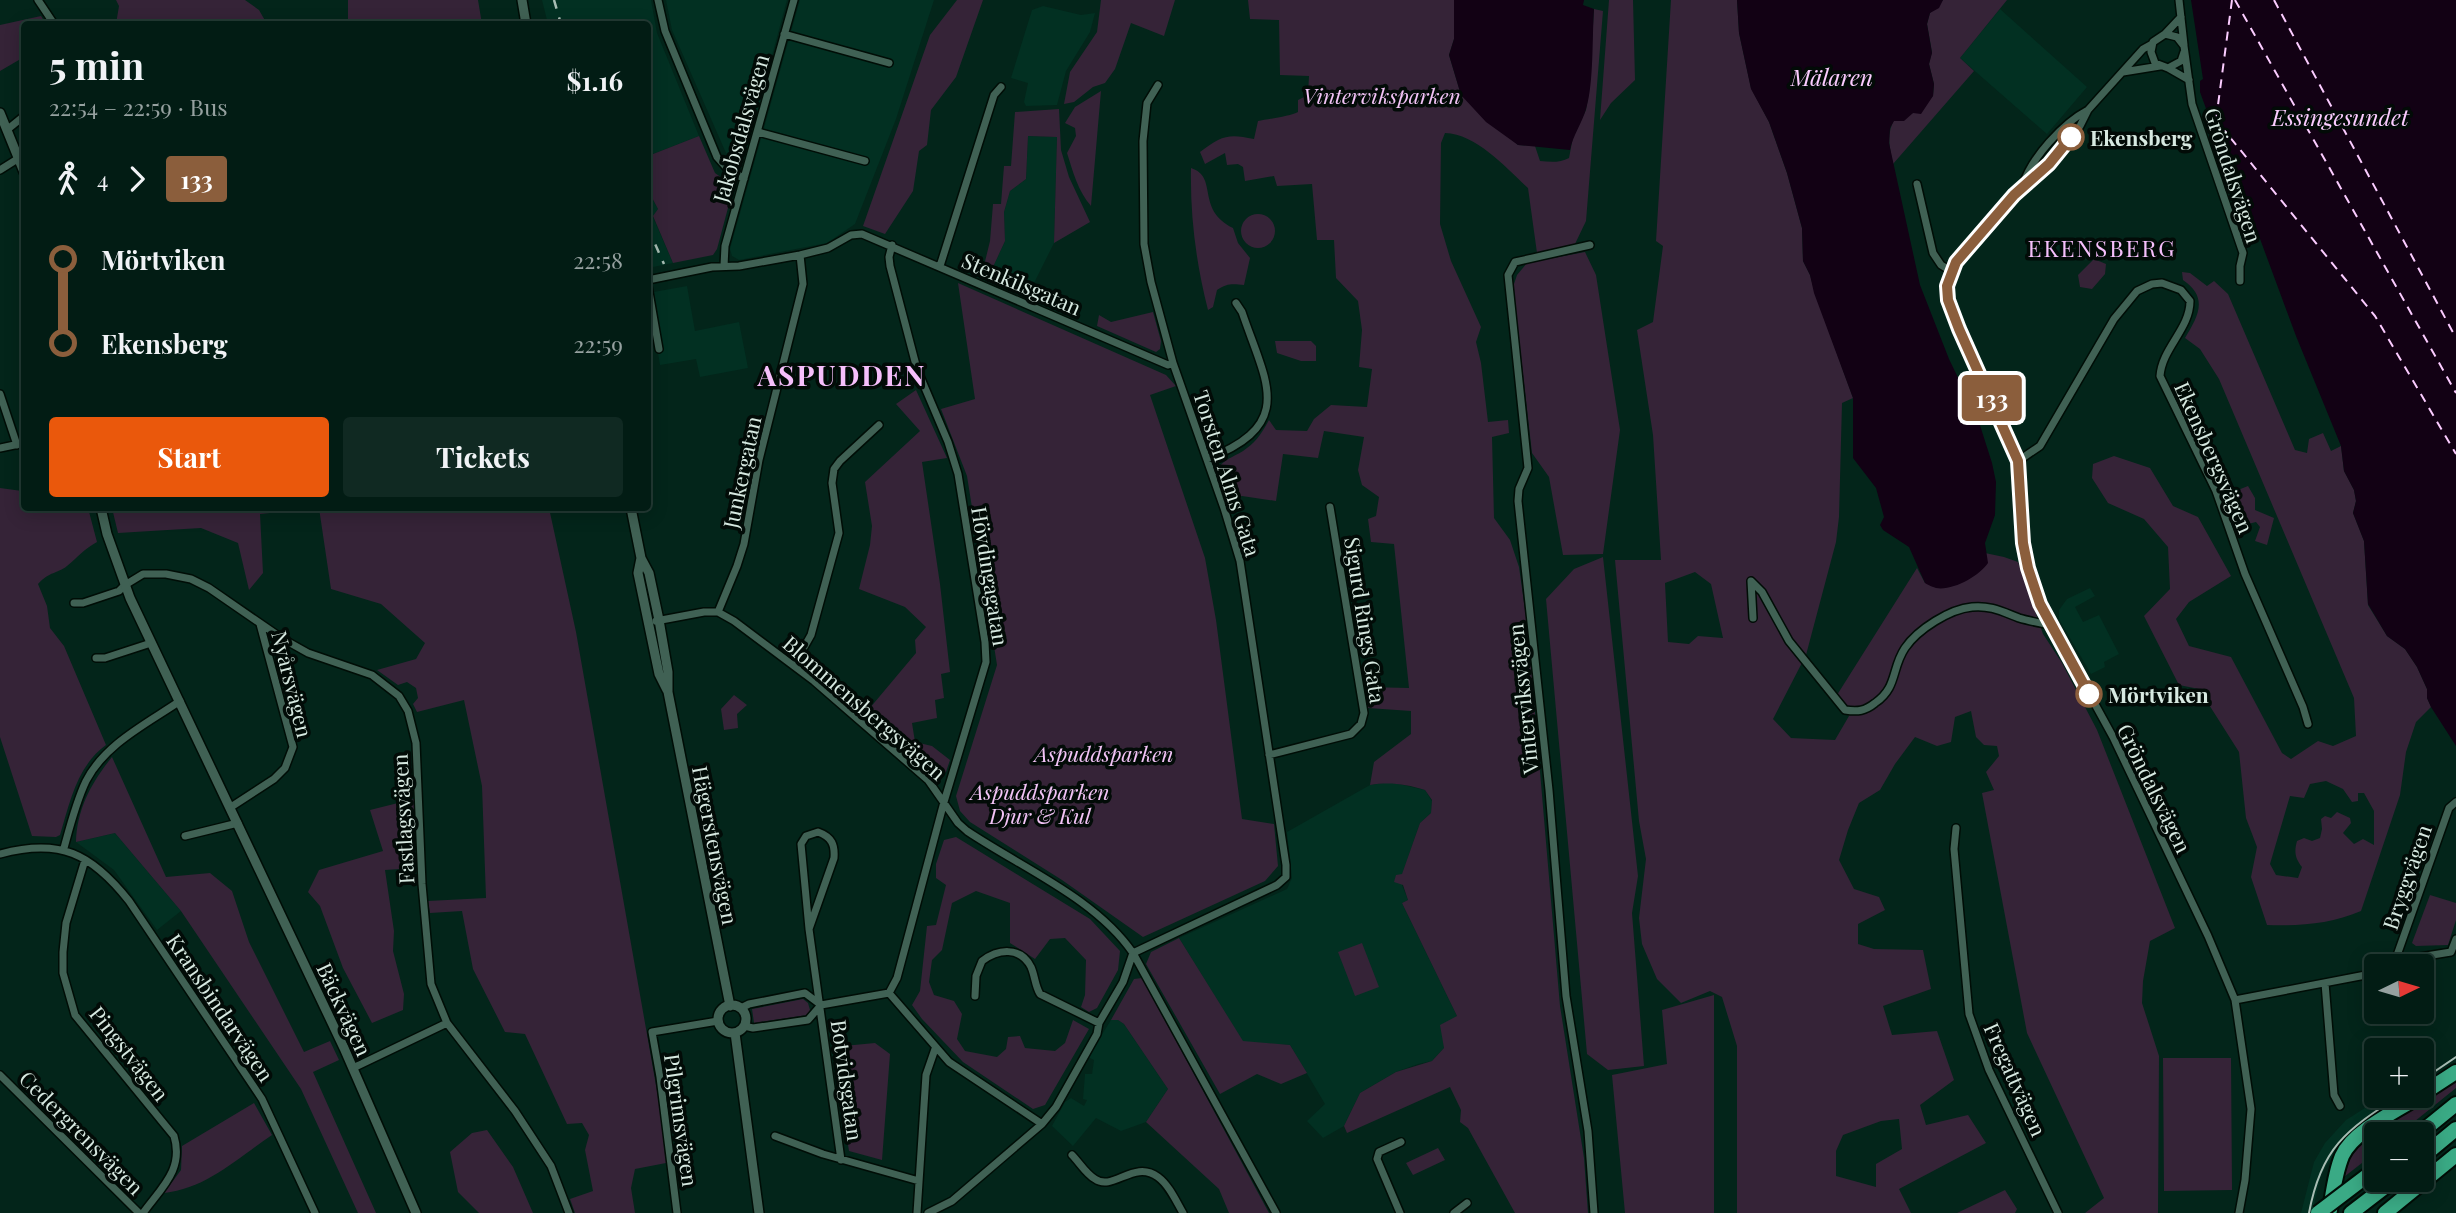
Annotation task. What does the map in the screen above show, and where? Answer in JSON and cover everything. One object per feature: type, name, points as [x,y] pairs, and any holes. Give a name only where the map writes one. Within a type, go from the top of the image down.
[{"type":"highway","points":[[2434,1086],[2456,1072]]},
{"type":"highway","points":[[2434,1122],[2456,1104]]},
{"type":"highway","points":[[2329,1213],[2335,1178],[2343,1154],[2352,1141],[2402,1108]]},
{"type":"highway","points":[[2434,1147],[2456,1129]]},
{"type":"highway","points":[[2385,1213],[2456,1154]]},
{"type":"highway","points":[[2318,1213],[2364,1178]]},
{"type":"highway","points":[[2351,1213],[2378,1192]]},
{"type":"street","points":[[38,0],[52,21]]},
{"type":"street","points":[[522,0],[526,21]]},
{"type":"street","points":[[659,0],[665,31],[717,157],[744,179]]},
{"type":"street","name":"Jakobsdalsvägen","points":[[724,266],[725,246],[794,0]]},
{"type":"street","name":"Gröndalsvägen","points":[[2179,0],[2192,104],[2243,253],[2241,281]]},
{"type":"street","points":[[1917,184],[1933,253],[1941,265],[1951,271],[2023,185],[2049,164],[2080,126],[2088,110],[2143,48],[2165,34],[2181,17]]},
{"type":"street","points":[[784,34],[889,63]]},
{"type":"street","points":[[2122,72],[2178,65],[2184,49],[2177,37],[2165,34]]},
{"type":"street","points":[[2152,44],[2152,58],[2189,80]]},
{"type":"street","name":"Torsten Alms Gata","points":[[1133,953],[1277,885],[1286,877],[1240,561],[1173,363],[1151,282],[1144,244],[1143,141],[1147,103],[1157,85]]},
{"type":"street","points":[[940,266],[994,95],[1000,87]]},
{"type":"street","points":[[2023,185],[2027,172],[2071,118],[2088,110]]},
{"type":"street","points":[[0,113],[21,164]]},
{"type":"street","points":[[8,129],[21,118]]},
{"type":"street","points":[[758,132],[865,161]]},
{"type":"street","points":[[0,170],[19,158]]},
{"type":"street","name":"Stenkilsgatan","points":[[800,255],[828,248],[857,234],[940,266],[1168,365],[1173,363]]},
{"type":"street","name":"Vinterviksvägen","points":[[1590,245],[1515,261],[1508,275],[1528,468],[1519,489],[1518,501],[1549,790],[1566,996],[1588,1131],[1594,1213]]},
{"type":"street","name":"Hövdingagatan","points":[[889,993],[897,978],[944,802],[986,662],[958,474],[948,443],[916,369],[890,267],[892,246]]},
{"type":"street","points":[[651,279],[800,255]]},
{"type":"street","name":"Junkergatan","points":[[718,612],[744,544],[759,460],[803,284],[800,255]]},
{"type":"street","name":"Gröndalsvägen","points":[[1951,271],[1947,286],[1948,300],[2018,461],[2023,543],[2040,604],[2113,737],[2208,936],[2235,1000],[2251,1109],[2246,1173],[2239,1213]]},
{"type":"street","name":"Ekensbergsvägen","points":[[2018,461],[2040,446],[2114,319],[2137,291],[2144,286],[2162,284],[2181,290],[2190,301],[2189,314],[2161,366],[2160,376],[2216,491],[2245,574],[2308,724]]},
{"type":"street","points":[[651,303],[659,349]]},
{"type":"street","points":[[1207,458],[1241,444],[1255,432],[1264,415],[1268,395],[1242,312],[1236,303]]},
{"type":"street","points":[[0,394],[21,444],[0,448]]},
{"type":"street","points":[[794,665],[811,635],[839,533],[832,482],[834,468],[879,425]]},
{"type":"street","name":"Sigurd Rings Gata","points":[[1269,755],[1352,734],[1361,724],[1364,713],[1330,507]]},
{"type":"street","name":"Bäckvägen","points":[[102,511],[125,585],[353,1068],[416,1213]]},
{"type":"street","name":"Hägerstensvägen","points":[[632,511],[641,558],[649,573],[659,620],[668,672],[668,692],[730,1006]]},
{"type":"street","name":"Hägerstensvägen","points":[[641,558],[638,573],[659,674],[668,692]]},
{"type":"street","name":"Fastlagsvägen","points":[[125,585],[143,574],[166,574],[191,579],[308,653],[380,679],[399,696],[408,711],[416,743],[428,973],[447,1023],[516,1111],[551,1166],[569,1213]]},
{"type":"street","points":[[1753,618],[1751,581],[1762,592],[1801,657],[1819,675],[1845,710],[1855,711],[1865,711],[1888,693],[1901,655],[1909,643],[1925,629],[1955,612],[1983,606],[2050,625]]},
{"type":"street","points":[[75,603],[119,592],[125,585]]},
{"type":"street","points":[[648,622],[718,612]]},
{"type":"street","name":"Blommensbergsvägen","points":[[718,612],[794,665],[928,780],[958,823],[967,831],[1096,912],[1119,934],[1133,953],[1276,1213]]},
{"type":"street","name":"Nyårsvägen","points":[[231,807],[267,784],[285,768],[293,747],[260,624]]},
{"type":"street","points":[[96,658],[105,658],[151,643]]},
{"type":"street","points":[[0,854],[23,848],[64,848],[86,780],[103,756],[180,701]]},
{"type":"street","name":"Bryggvägen","points":[[2397,954],[2449,808],[2456,802]]},
{"type":"street","points":[[185,836],[238,823]]},
{"type":"street","name":"Fregattvägen","points":[[1956,828],[1954,849],[1969,1014],[1989,1070],[2058,1213]]},
{"type":"street","name":"Botvidsgatan","points":[[809,929],[835,849],[830,839],[818,832],[806,836],[801,844],[809,929],[841,1160]]},
{"type":"street","name":"Kransbindarvägen","points":[[64,848],[110,876],[129,901],[262,1099],[315,1213]]},
{"type":"street","name":"Pingstvägen","points":[[85,860],[66,923],[63,952],[63,973],[75,1015],[174,1136],[179,1151],[174,1170],[141,1213]]},
{"type":"street","points":[[2434,955],[2451,951],[2456,939]]},
{"type":"street","points":[[975,996],[976,976],[982,961],[998,952],[1014,951],[1030,964],[1040,994],[1099,1023]]},
{"type":"street","points":[[928,1213],[952,1201],[1042,1124],[1056,1107],[1123,982],[1133,953]]},
{"type":"street","points":[[2235,1000],[2364,975]]},
{"type":"street","points":[[2325,983],[2334,1095],[2340,1106]]},
{"type":"street","points":[[741,1009],[749,1004],[805,993],[821,1005]]},
{"type":"street","points":[[744,1026],[753,1028],[808,1020],[821,1005],[889,993],[949,1062],[1042,1124]]},
{"type":"street","points":[[730,1006],[741,1009],[746,1016],[744,1026],[735,1033],[726,1032],[718,1021],[721,1011],[730,1006]]},
{"type":"street","name":"Pilgrimsvägen","points":[[677,1213],[652,1032],[718,1021]]},
{"type":"street","points":[[353,1068],[447,1023]]},
{"type":"street","points":[[735,1033],[760,1213]]},
{"type":"street","points":[[917,1213],[926,1075],[935,1049]]},
{"type":"street","name":"Cedergrensvägen","points":[[0,1075],[141,1213]]},
{"type":"street","points":[[775,1136],[841,1160],[919,1181]]},
{"type":"street","points":[[1400,1213],[1377,1159],[1379,1152],[1401,1142]]},
{"type":"street","points":[[1072,1155],[1095,1180],[1104,1183],[1134,1172],[1150,1173],[1166,1186],[1183,1213]]},
{"type":"street","points":[[1454,1213],[1467,1203]]},
{"type":"shaded area","points":[[542,0],[651,0],[657,33],[699,136],[651,155],[651,21],[547,21]]},
{"type":"shaded area","points":[[666,0],[787,0],[745,155],[734,158],[726,153],[672,30]]},
{"type":"shaded area","points":[[800,0],[934,0],[896,119],[855,224],[827,243],[739,260],[732,256],[730,249]]},
{"type":"shaded area","points":[[1043,6],[1081,15],[1095,13],[1090,32],[1066,71],[1057,105],[1026,106],[1024,102],[1028,83],[1011,78],[1032,10]]},
{"type":"shaded area","points":[[2000,9],[2087,87],[2047,134],[1960,58]]},
{"type":"shaded area","points":[[1028,136],[1057,137],[1054,243],[1028,295],[987,280],[1005,241],[1004,212],[1010,191],[1026,179]]},
{"type":"shaded area","points":[[651,196],[658,209],[653,217],[673,263],[651,267]]},
{"type":"shaded area","points":[[687,286],[695,331],[739,322],[748,368],[700,377],[696,359],[660,365],[651,311],[651,292]]},
{"type":"shaded area","points":[[2090,588],[2095,596],[2075,607],[2083,622],[2099,615],[2119,654],[2104,662],[2105,667],[2091,674],[2059,619],[2059,610],[2067,599]]},
{"type":"shaded area","points":[[1390,782],[1425,790],[1432,801],[1431,813],[1420,823],[1402,875],[1402,885],[1408,900],[1402,903],[1457,1016],[1443,1034],[1444,1048],[1432,1061],[1396,1072],[1360,1093],[1344,1126],[1323,1138],[1307,1121],[1325,1104],[1290,1045],[1243,1042],[1179,938],[1287,889],[1292,878],[1287,832],[1370,785]]},
{"type":"shaded area","points":[[115,833],[181,911],[157,930],[114,870],[76,842]]},
{"type":"shaded area","points":[[1111,1020],[1124,1024],[1168,1089],[1146,1122],[1121,1131],[1096,1118],[1073,1146],[1052,1126],[1065,1102],[1071,1098],[1084,1106],[1087,1100],[1083,1099],[1085,1074],[1092,1074],[1094,1060],[1088,1057]]},
{"type":"shaded area","points":[[2365,1108],[2385,1108],[2359,1125],[2340,1144],[2321,1175],[2312,1213],[2301,1213],[2314,1162],[2325,1143],[2346,1120]]},
{"type":"green space","points":[[116,0],[245,0],[259,10],[265,21],[116,21],[119,6]]},
{"type":"green space","points":[[348,0],[478,0],[482,21],[352,21],[348,20]]},
{"type":"green space","points":[[957,0],[983,0],[956,77],[931,110],[927,145],[919,151],[913,191],[885,234],[863,226],[930,35]]},
{"type":"green space","points":[[1101,0],[1175,0],[1164,36],[1131,23],[1115,69],[1105,83],[1093,87],[1074,102],[1064,104],[1070,72],[1097,32]]},
{"type":"green space","name":"Vinterviksparken","points":[[1248,0],[1454,0],[1454,39],[1449,55],[1461,95],[1518,145],[1535,146],[1540,161],[1551,162],[1569,158],[1573,137],[1586,110],[1594,9],[1603,11],[1586,221],[1575,244],[1537,253],[1528,188],[1490,153],[1468,139],[1445,133],[1441,143],[1440,224],[1451,261],[1481,327],[1476,342],[1488,422],[1508,420],[1509,433],[1492,437],[1494,518],[1510,540],[1519,567],[1528,631],[1560,1006],[1584,1158],[1588,1213],[1515,1213],[1468,1128],[1460,1122],[1461,1110],[1450,1087],[1347,1133],[1344,1126],[1360,1093],[1396,1072],[1432,1061],[1444,1048],[1440,1025],[1457,1016],[1402,903],[1408,900],[1403,885],[1394,882],[1396,875],[1402,874],[1420,823],[1431,813],[1432,800],[1425,790],[1418,788],[1391,784],[1370,785],[1374,762],[1411,734],[1411,711],[1368,708],[1365,687],[1409,688],[1394,544],[1371,542],[1368,519],[1376,516],[1379,497],[1362,485],[1358,470],[1364,437],[1324,431],[1318,458],[1283,454],[1276,501],[1242,496],[1229,500],[1218,468],[1254,442],[1269,420],[1276,430],[1307,431],[1314,419],[1331,405],[1367,407],[1372,369],[1359,367],[1362,330],[1358,301],[1336,278],[1334,240],[1317,240],[1312,184],[1277,186],[1274,176],[1245,181],[1243,167],[1238,164],[1227,165],[1225,153],[1205,164],[1200,152],[1225,137],[1254,139],[1258,121],[1298,112],[1298,100],[1308,95],[1309,76],[1280,75],[1279,20],[1250,19]]},
{"type":"green space","points":[[1609,0],[1633,0],[1635,80],[1611,103],[1600,120]]},
{"type":"green space","points":[[1671,0],[1737,0],[1739,33],[1751,88],[1769,122],[1787,173],[1802,228],[1803,261],[1853,398],[1842,403],[1836,542],[1806,655],[1773,719],[1791,738],[1835,740],[1849,716],[1837,695],[1917,568],[1925,583],[1985,553],[2018,562],[2043,634],[2062,663],[2097,730],[2175,928],[2150,941],[2143,981],[2142,1003],[2159,1056],[2158,1213],[2085,1213],[2104,1198],[2027,1033],[1982,793],[1994,790],[1986,772],[1999,756],[1997,746],[1984,745],[1976,737],[1971,711],[1955,717],[1951,742],[1937,746],[1915,737],[1880,790],[1859,803],[1839,860],[1854,889],[1879,897],[1885,910],[1858,924],[1858,944],[1874,949],[1923,950],[1931,989],[1883,1006],[1892,1035],[1937,1031],[1954,1080],[1920,1105],[1926,1125],[1968,1115],[1986,1143],[1899,1189],[1911,1213],[1737,1213],[1737,1046],[1722,997],[1710,991],[1681,1003],[1657,979],[1642,944],[1639,918],[1646,859],[1639,821],[1615,560],[1661,560],[1653,435],[1637,330],[1653,322],[1663,246],[1656,241]],"holes":[[[1695,572],[1711,584],[1723,638],[1698,636],[1689,644],[1668,642],[1665,583]],[[1899,1119],[1902,1149],[1876,1164],[1876,1187],[1836,1176],[1836,1151],[1843,1135],[1881,1121]]]},
{"type":"green space","points":[[1943,0],[2007,0],[1960,58],[1974,71],[1893,164],[1889,137],[1894,120],[1913,113],[1933,96],[1934,84],[1929,64],[1932,52],[1927,24],[1930,13]]},
{"type":"green space","points":[[41,16],[44,21],[21,21],[21,59],[0,71],[0,25]]},
{"type":"green space","points":[[1101,91],[1091,206],[1079,188],[1067,153],[1076,136],[1075,128],[1065,123],[1075,107]]},
{"type":"green space","points":[[1059,109],[1061,150],[1069,177],[1090,222],[1054,243],[1057,137],[1028,136],[1026,179],[1010,191],[1004,212],[1005,241],[987,280],[981,278],[990,241],[993,204],[1001,204],[1004,166],[1011,166],[1015,112]]},
{"type":"green space","points":[[699,136],[715,173],[729,183],[732,193],[713,255],[673,263],[653,216],[658,209],[651,196],[651,155]]},
{"type":"green space","points":[[1191,168],[1199,172],[1204,179],[1214,212],[1233,228],[1238,243],[1250,258],[1244,285],[1230,284],[1217,290],[1213,307],[1208,310],[1195,239]]},
{"type":"green space","points":[[1258,214],[1270,219],[1275,231],[1270,243],[1258,248],[1246,243],[1241,231],[1246,219]]},
{"type":"green space","points":[[1585,252],[1596,275],[1620,430],[1603,554],[1563,555],[1549,477],[1532,453],[1513,287],[1517,275],[1527,263]]},
{"type":"green space","points":[[2094,259],[2106,264],[2105,274],[2092,289],[2080,287],[2078,275]]},
{"type":"green space","points":[[2182,272],[2190,273],[2207,286],[2214,281],[2228,294],[2295,450],[2307,453],[2309,439],[2323,433],[2331,451],[2341,446],[2344,471],[2354,490],[2356,501],[2353,513],[2364,541],[2368,605],[2387,636],[2405,649],[2427,689],[2431,707],[2416,722],[2406,752],[2400,795],[2361,911],[2338,919],[2267,925],[2251,877],[2257,847],[2246,818],[2239,752],[2199,689],[2179,685],[2144,616],[2170,589],[2168,547],[2144,519],[2108,503],[2092,478],[2093,464],[2114,456],[2150,468],[2173,506],[2198,517],[2231,576],[2189,602],[2176,619],[2189,646],[2231,657],[2282,753],[2291,759],[2318,741],[2333,746],[2356,736],[2354,698],[2219,379],[2200,349],[2185,338],[2199,308],[2196,294],[2183,280]],"holes":[[[2326,781],[2343,789],[2352,802],[2358,801],[2358,793],[2364,793],[2374,811],[2374,845],[2363,839],[2354,844],[2343,833],[2351,823],[2350,818],[2337,812],[2331,818],[2325,816],[2321,819],[2320,838],[2297,841],[2296,855],[2302,867],[2298,878],[2276,875],[2270,864],[2290,796],[2304,798],[2310,784]]]},
{"type":"green space","name":"Aspuddsparken","points":[[958,283],[1166,375],[1176,386],[1150,395],[1205,558],[1216,620],[1242,819],[1274,824],[1278,866],[1265,881],[1143,937],[1062,880],[970,822],[960,811],[956,796],[997,665],[967,476],[941,409],[975,399]]},
{"type":"green space","points":[[1153,312],[1161,341],[1160,349],[1156,352],[1097,326],[1099,315],[1111,322]]},
{"type":"green space","points":[[1275,341],[1311,341],[1316,346],[1316,361],[1301,361],[1277,353]]},
{"type":"green space","points":[[916,390],[947,458],[922,462],[950,672],[941,674],[944,698],[935,700],[937,718],[912,723],[915,742],[932,746],[950,760],[946,772],[941,776],[935,776],[864,715],[916,653],[915,640],[926,627],[905,607],[859,589],[872,526],[865,482],[920,431],[896,404]]},
{"type":"green space","points":[[2248,486],[2255,498],[2255,510],[2274,518],[2267,545],[2255,541],[2260,527],[2256,522],[2244,525],[2233,504],[2233,492]]},
{"type":"green space","points":[[0,488],[21,491],[21,511],[89,511],[97,542],[67,566],[38,584],[47,606],[50,628],[64,646],[106,745],[81,774],[60,835],[56,837],[32,836],[0,737]]},
{"type":"green space","points":[[113,511],[290,511],[260,514],[263,573],[249,590],[238,543],[201,528],[118,533]]},
{"type":"green space","points":[[319,511],[550,511],[576,632],[660,1108],[666,1163],[635,1169],[631,1188],[635,1213],[575,1213],[570,1199],[593,1191],[585,1150],[589,1135],[582,1123],[567,1124],[525,1034],[505,1032],[473,969],[462,911],[430,913],[428,901],[486,898],[482,786],[464,700],[417,712],[413,704],[418,698],[416,688],[407,682],[398,685],[377,670],[416,659],[425,643],[381,604],[331,589]]},
{"type":"green space","points":[[1603,557],[1638,876],[1632,913],[1644,1066],[1608,1070],[1587,1054],[1546,599],[1574,569]]},
{"type":"green space","points":[[734,695],[747,705],[737,714],[738,728],[724,730],[721,709]]},
{"type":"green space","points":[[112,757],[166,877],[210,873],[232,891],[249,942],[304,1052],[330,1041],[339,1060],[313,1072],[376,1213],[358,1213],[301,1089],[181,911],[115,833],[76,842],[79,818],[86,797]]},
{"type":"green space","points":[[414,799],[415,868],[385,870],[394,931],[393,951],[404,994],[403,1010],[372,1023],[343,968],[320,906],[308,892],[319,870],[383,851],[370,810]]},
{"type":"green space","points":[[956,837],[1090,919],[1120,951],[1118,970],[1097,1008],[1089,1012],[1081,1007],[1085,995],[1086,960],[1065,938],[1050,939],[1035,959],[1010,943],[1010,903],[976,891],[952,903],[942,950],[932,960],[929,982],[934,995],[954,1001],[962,1014],[957,1039],[965,1051],[997,1057],[1006,1049],[1008,1037],[1020,1036],[1025,1048],[1055,1051],[1065,1043],[1073,1020],[1089,1029],[1045,1105],[1033,1109],[963,1062],[912,1005],[920,991],[927,926],[936,925],[946,885],[936,878],[936,864],[944,840]]},
{"type":"green space","points":[[2430,895],[2456,903],[2456,920],[2448,945],[2416,946],[2412,943]]},
{"type":"green space","points":[[1179,938],[1243,1041],[1290,1045],[1307,1073],[1281,1084],[1257,1074],[1220,1094],[1146,964],[1151,952]]},
{"type":"green space","points":[[1362,943],[1379,987],[1355,996],[1338,952]]},
{"type":"green space","points":[[1142,978],[1269,1213],[1229,1213],[1219,1189],[1146,1122],[1168,1089],[1124,1024],[1111,1020],[1134,979]]},
{"type":"green space","points":[[1714,995],[1714,1213],[1625,1213],[1612,1075],[1667,1064],[1662,1010]]},
{"type":"green space","points":[[803,999],[810,1010],[807,1015],[754,1023],[752,1009]]},
{"type":"green space","points":[[875,1043],[890,1054],[882,1160],[849,1151],[833,1047]]},
{"type":"green space","points":[[2163,1058],[2231,1058],[2232,1190],[2164,1191]]},
{"type":"green space","points":[[2456,1078],[2456,1088],[2434,1106],[2434,1093]]},
{"type":"green space","points":[[254,1103],[272,1135],[208,1179],[164,1193],[181,1170],[182,1146]]},
{"type":"green space","points":[[2412,1108],[2431,1108],[2414,1122],[2391,1122]]},
{"type":"green space","points":[[487,1130],[513,1167],[533,1213],[479,1213],[458,1192],[450,1152],[472,1133]]},
{"type":"green space","points":[[2364,1141],[2364,1161],[2344,1177],[2351,1157]]},
{"type":"green space","points":[[1438,1148],[1445,1160],[1413,1175],[1406,1163]]},
{"type":"green space","points":[[2005,1190],[2017,1209],[2015,1213],[1957,1213]]},
{"type":"water","points":[[1454,0],[1584,0],[1583,5],[1594,9],[1589,98],[1570,150],[1518,145],[1486,122],[1461,95],[1449,55],[1454,39]]},
{"type":"water","name":"Mälaren","points":[[1737,0],[1943,0],[1939,8],[1930,13],[1927,24],[1932,53],[1929,64],[1934,84],[1933,96],[1921,114],[1913,113],[1904,121],[1894,121],[1890,128],[1889,143],[1920,285],[1949,359],[1978,419],[1996,482],[1995,515],[1985,543],[1988,563],[1958,585],[1936,588],[1925,583],[1909,547],[1883,530],[1880,525],[1884,517],[1876,488],[1853,458],[1853,398],[1803,261],[1802,228],[1787,173],[1769,122],[1751,89],[1739,33]]},
{"type":"water","name":"Essingesundet","points":[[2191,0],[2456,0],[2456,746],[2431,707],[2427,689],[2417,667],[2405,649],[2387,636],[2368,604],[2364,541],[2353,513],[2356,501],[2354,490],[2344,471],[2341,446],[2296,336],[2246,201],[2238,203],[2229,179],[2238,172],[2231,154],[2222,155],[2212,129],[2219,126],[2214,112],[2208,114],[2200,92],[2200,81],[2203,79]]},
{"type":"ferry route","points":[[2232,0],[2216,120],[2375,316],[2456,454]]},
{"type":"ferry route","points":[[2235,0],[2456,393]]},
{"type":"ferry route","points":[[2274,0],[2456,338]]},
{"type":"tram line","points":[[2434,1072],[2456,1057]]},
{"type":"tram line","points":[[2309,1213],[2314,1191],[2329,1156],[2350,1131],[2381,1108]]},
{"type":"railway","points":[[554,0],[560,21]]},
{"type":"railway","points":[[651,235],[664,264]]},
{"type":"bus line","name":"133","points":[[2071,137],[2049,164],[2023,185],[1956,262],[1947,286],[1948,300],[1959,329],[2015,449],[2021,472],[2023,543],[2034,589],[2050,625],[2089,694]]},
{"type":"place","name":"Ekensberg","points":[[2071,137]]},
{"type":"place","name":"Mörtviken","points":[[2089,694]]},
{"type":"district","name":"EKENSBERG","points":[[2102,247]]},
{"type":"district","name":"ASPUDDEN","points":[[842,374]]},
{"type":"park label","name":"Aspuddsparken Djur & Kul","points":[[1040,803]]}]
